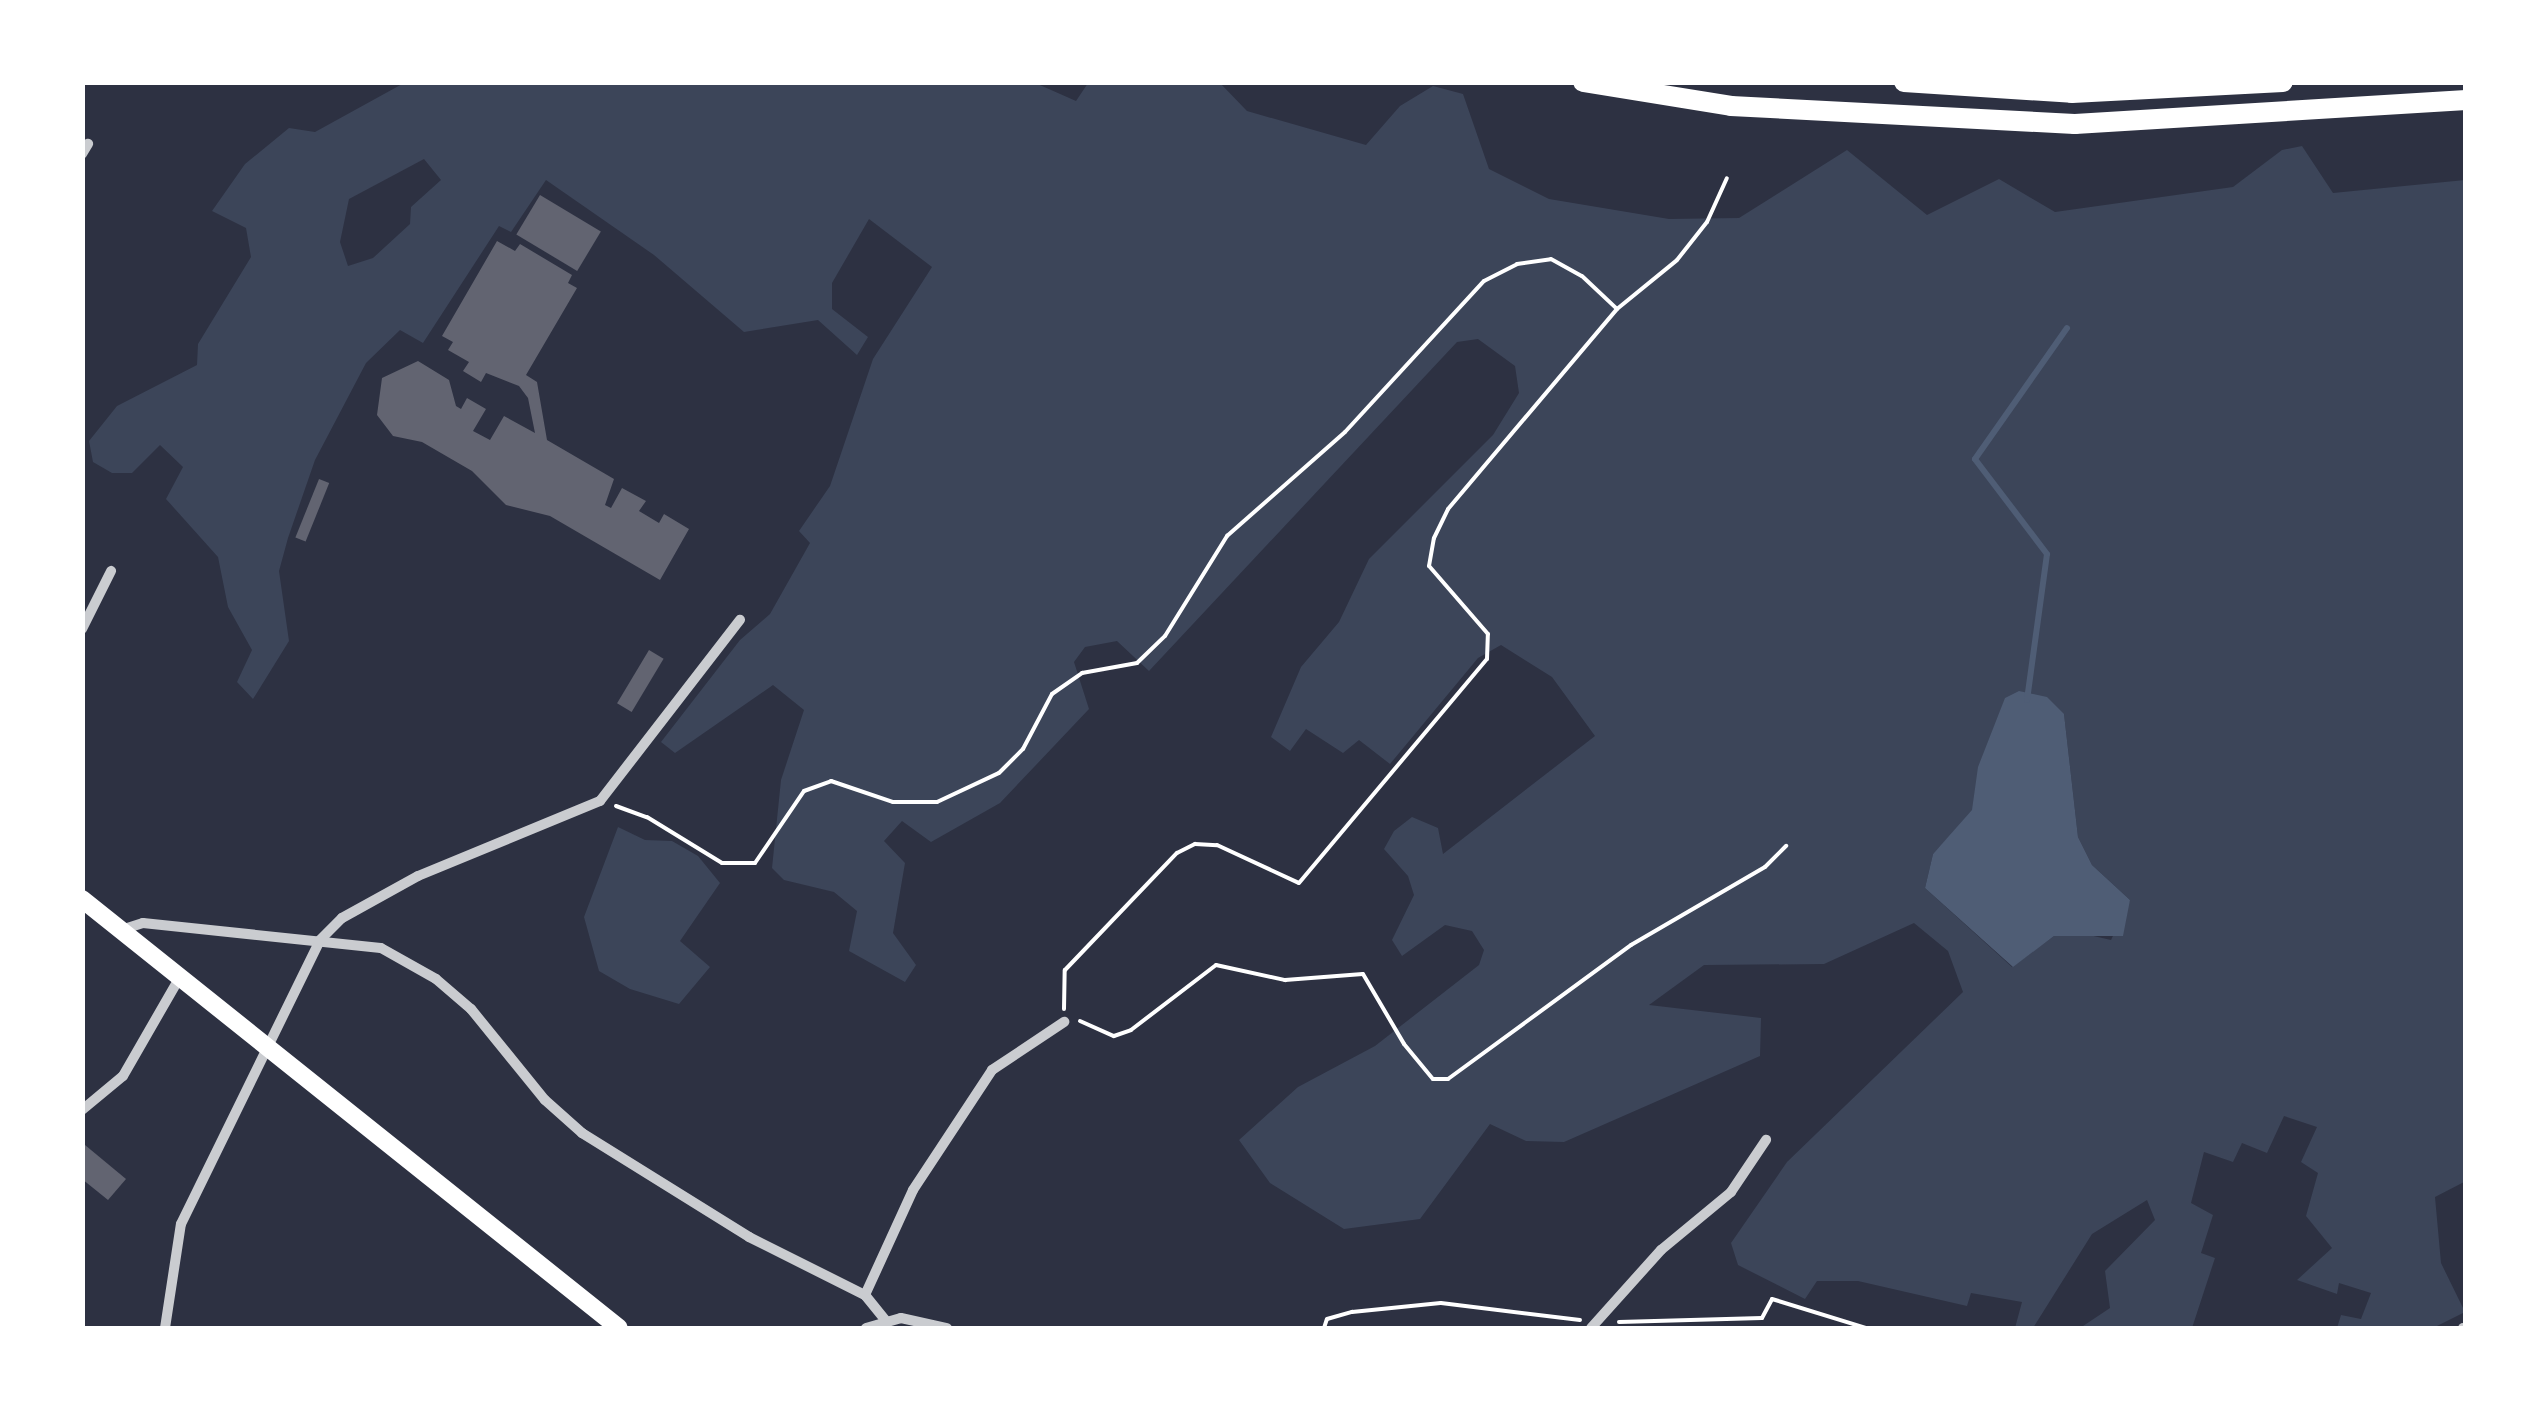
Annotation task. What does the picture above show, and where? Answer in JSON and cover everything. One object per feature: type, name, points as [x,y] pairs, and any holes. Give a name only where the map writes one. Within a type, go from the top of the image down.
[{"type":"highway","points":[[1582,82],[1731,106],[2075,124],[2466,100]]},
{"type":"highway","points":[[1904,82],[2072,92],[2282,82]]},
{"type":"main road","points":[[82,900],[620,1328]]},
{"type":"street","points":[[82,629],[111,571]]},
{"type":"street","points":[[165,1328],[181,1224],[320,940],[342,918],[418,876],[600,801],[740,620]]},
{"type":"street","points":[[121,930],[143,923],[275,941],[320,940],[381,948],[436,979],[582,1133],[766,1247],[864,1295],[885,1320]]},
{"type":"street","points":[[82,1110],[123,1076],[180,978]]},
{"type":"street","points":[[864,1295],[913,1190],[992,1070],[1064,1022]]},
{"type":"street","points":[[1591,1328],[1661,1250],[1730,1192],[1766,1140]]},
{"type":"street","points":[[866,1328],[885,1320],[947,1328]]},
{"type":"path","points":[[1726,178],[1707,222],[1676,260],[1617,309],[1448,510],[1434,538],[1429,566],[1488,634],[1486,659],[1299,883],[1217,845],[1196,844],[1177,853],[1065,970],[1064,1022],[1081,1021],[1114,1036],[1130,1030],[1216,965],[1285,980],[1363,974],[1404,1044],[1433,1079],[1448,1079],[1476,1065],[1631,945],[1765,867],[1786,846]]},
{"type":"path","points":[[600,801],[647,817],[722,864],[756,864],[804,791],[830,781],[893,802],[937,802],[999,773],[1024,749],[1052,694],[1082,673],[1137,663],[1165,636],[1227,536],[1345,432],[1484,281],[1516,264],[1551,260],[1582,276],[1617,309]]},
{"type":"path","points":[[2180,1328],[2206,1328]]},
{"type":"shaded area","points":[[1033,82],[1076,101],[1088,83],[1220,83],[1247,111],[1366,145],[1400,106],[1433,86],[1463,94],[1489,169],[1549,199],[1669,219],[1739,218],[1847,150],[1927,215],[1999,179],[2055,212],[2233,187],[2282,150],[2302,146],[2333,193],[2465,180],[2466,1181],[2435,1197],[2441,1263],[2465,1312],[2433,1328],[2337,1328],[2341,1315],[2361,1319],[2371,1293],[2339,1283],[2337,1294],[2297,1280],[2332,1248],[2306,1216],[2318,1173],[2301,1162],[2317,1127],[2284,1116],[2267,1153],[2242,1143],[2233,1162],[2204,1152],[2191,1203],[2213,1215],[2201,1253],[2215,1258],[2192,1328],[2080,1328],[2110,1308],[2105,1271],[2155,1220],[2147,1200],[2092,1234],[2033,1328],[2015,1328],[2022,1302],[1971,1293],[1967,1306],[1858,1281],[1817,1281],[1805,1299],[1738,1265],[1731,1243],[1787,1162],[1963,992],[1948,951],[1914,923],[1824,964],[1704,965],[1649,1005],[1761,1018],[1760,1056],[1564,1142],[1526,1141],[1490,1124],[1420,1219],[1344,1229],[1270,1183],[1239,1140],[1298,1087],[1375,1046],[1479,965],[1484,950],[1472,931],[1445,925],[1402,956],[1392,940],[1414,895],[1408,876],[1384,849],[1394,831],[1412,817],[1438,828],[1443,854],[1595,736],[1552,677],[1501,645],[1478,658],[1390,764],[1359,740],[1343,753],[1306,729],[1290,751],[1271,737],[1301,667],[1339,622],[1369,559],[1493,435],[1519,393],[1515,366],[1478,339],[1457,342],[1149,671],[1117,641],[1085,647],[1074,662],[1089,709],[1000,803],[931,842],[902,821],[884,841],[905,863],[893,933],[916,965],[905,982],[849,951],[857,911],[834,892],[784,880],[772,868],[781,780],[804,710],[773,685],[675,753],[661,742],[740,640],[770,614],[810,543],[799,531],[830,486],[873,359],[932,267],[869,219],[832,283],[832,309],[868,337],[857,355],[818,320],[744,332],[654,255],[546,180],[511,232],[499,226],[423,343],[400,330],[366,363],[315,460],[288,538],[279,571],[289,641],[253,699],[237,682],[252,650],[228,607],[218,557],[166,499],[183,467],[160,445],[132,473],[112,473],[93,462],[89,441],[117,406],[197,365],[198,344],[251,257],[246,228],[212,211],[245,164],[289,128],[315,132],[404,83]],"holes":[[[424,159],[441,180],[411,207],[410,224],[373,258],[348,266],[340,242],[349,199]],[[2064,714],[2078,837],[2092,865],[2130,900],[2111,940],[2072,931],[2054,936],[2012,967],[1925,888],[1933,854]]]},
{"type":"shaded area","points":[[2019,691],[2047,697],[2064,714],[2078,837],[2092,865],[2130,900],[2123,936],[2054,936],[2013,967],[1925,888],[1933,854],[1972,810],[1978,767],[2005,698]]},
{"type":"shaded area","points":[[618,827],[645,840],[672,841],[698,856],[720,883],[680,941],[710,967],[679,1004],[630,989],[599,971],[584,917]]},
{"type":"building","points":[[540,195],[601,232],[577,271],[516,234]]},
{"type":"building","points":[[497,241],[515,251],[520,244],[572,275],[568,283],[577,288],[526,375],[537,382],[547,440],[614,479],[605,505],[611,508],[622,488],[646,501],[639,511],[659,523],[664,514],[689,529],[660,580],[550,516],[506,505],[472,471],[422,442],[393,436],[377,415],[382,378],[418,361],[449,380],[456,406],[461,409],[467,398],[486,409],[473,431],[490,440],[504,416],[535,433],[528,398],[519,386],[486,373],[481,382],[463,371],[469,362],[448,350],[453,342],[442,336]]},
{"type":"building","points":[[319,479],[329,483],[306,542],[295,537]]},
{"type":"building","points":[[649,650],[664,659],[632,712],[617,703]]},
{"type":"building","points":[[85,1145],[126,1179],[108,1200],[82,1179]]},
{"type":"waterway","points":[[2027,700],[2047,554],[1975,459],[2067,328]]}]
